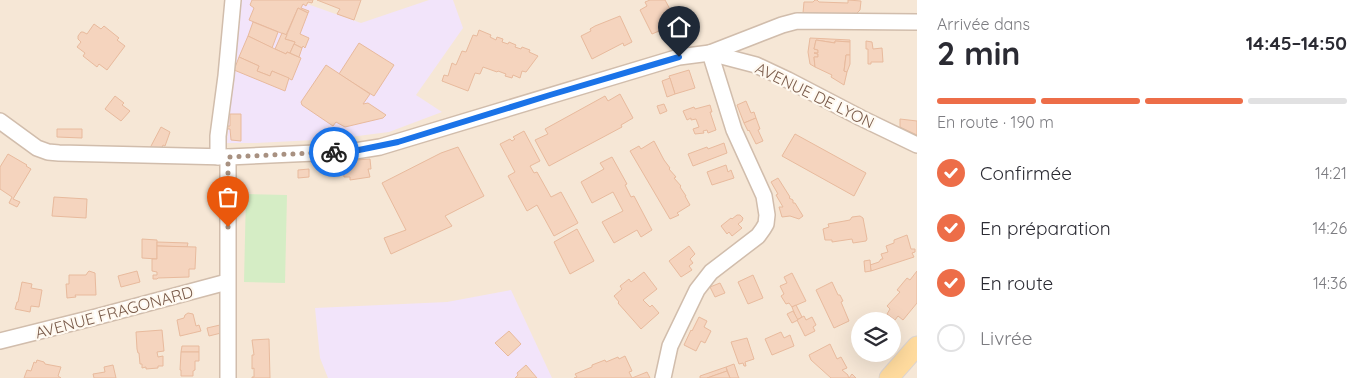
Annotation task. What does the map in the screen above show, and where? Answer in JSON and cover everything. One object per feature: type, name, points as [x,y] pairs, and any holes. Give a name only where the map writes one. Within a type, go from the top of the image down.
[{"type":"main road","points":[[889,378],[917,346]]},
{"type":"street","points":[[228,378],[223,157],[218,136],[233,0]]},
{"type":"street","points":[[0,121],[38,148],[48,152],[223,157],[354,151],[380,147],[663,61],[691,54],[710,52],[797,21],[917,22]]},
{"type":"street","points":[[756,35],[751,51],[756,65]]},
{"type":"street","points":[[662,378],[670,346],[697,290],[712,272],[758,236],[766,224],[764,196],[728,115],[710,52]]},
{"type":"street","name":"AVENUE DE LYON","points":[[710,52],[756,65],[917,145]]},
{"type":"street","name":"AVENUE FRAGONARD","points":[[0,341],[227,282]]},
{"type":"shaded area","points":[[0,0],[917,0],[917,378],[0,378]]},
{"type":"shaded area","points":[[238,0],[296,0],[361,23],[429,0],[453,0],[463,28],[416,95],[442,112],[389,132],[334,139],[227,143]]},
{"type":"shaded area","points":[[511,290],[552,378],[328,378],[320,358],[315,308],[447,302]]},
{"type":"green space","points":[[246,194],[287,195],[285,283],[244,282]]},
{"type":"building","points":[[252,0],[313,0],[312,3],[308,2],[306,6],[303,4],[301,8],[309,11],[308,13],[298,8],[286,35],[249,20],[254,8],[250,5]]},
{"type":"building","points":[[317,0],[361,0],[354,20],[337,14],[340,9]]},
{"type":"building","points":[[665,0],[677,22],[670,26],[672,29],[661,34],[659,31],[652,34],[640,10],[647,6],[645,2]]},
{"type":"building","points":[[815,0],[819,2],[848,3],[848,0],[861,1],[860,10],[856,14],[803,13],[804,2],[813,2]]},
{"type":"building","points":[[298,8],[308,13],[300,34],[309,38],[305,48],[285,39]]},
{"type":"building","points":[[620,16],[632,42],[624,46],[623,43],[592,59],[581,36],[591,31],[590,29],[595,26]]},
{"type":"building","points":[[253,22],[278,32],[272,48],[248,36]]},
{"type":"building","points":[[94,24],[101,29],[104,26],[119,38],[117,40],[125,46],[107,70],[99,64],[97,67],[83,56],[85,53],[77,47],[81,42],[78,36],[81,32],[87,34]]},
{"type":"building","points":[[479,30],[491,35],[490,37],[496,40],[497,37],[503,39],[502,42],[508,44],[509,42],[516,45],[515,47],[530,50],[529,52],[538,56],[526,72],[522,71],[520,78],[513,75],[512,78],[505,76],[506,74],[483,67],[480,74],[475,73],[468,91],[442,81],[444,75],[448,76],[452,63],[456,65],[462,51],[466,52],[473,35],[477,36]]},
{"type":"building","points":[[282,33],[287,35],[285,39],[295,42],[290,53],[287,52],[286,54],[275,49]]},
{"type":"building","points":[[248,36],[286,54],[287,52],[301,58],[292,80],[272,71],[270,76],[257,71],[259,66],[239,57]]},
{"type":"building","points":[[810,38],[850,40],[850,42],[835,41],[835,43],[816,40],[814,49],[818,50],[818,53],[814,53],[818,54],[818,57],[814,57],[815,67],[810,64],[808,52]]},
{"type":"building","points":[[816,40],[835,43],[835,41],[850,42],[850,55],[846,55],[844,71],[847,72],[844,85],[831,77],[832,75],[815,67],[814,57],[818,57],[818,54],[814,53],[818,53],[818,50],[814,49]]},
{"type":"building","points":[[866,41],[872,42],[873,49],[882,48],[883,62],[871,62],[871,64],[868,64]]},
{"type":"building","points":[[359,43],[394,65],[374,96],[339,74]]},
{"type":"building","points":[[294,44],[302,48],[299,57],[290,53]]},
{"type":"building","points":[[846,55],[850,55],[850,64],[847,72],[844,71]]},
{"type":"building","points":[[239,57],[259,66],[257,71],[270,76],[272,71],[289,78],[285,91],[234,70]]},
{"type":"building","points":[[326,65],[370,94],[363,104],[368,103],[386,115],[383,118],[345,127],[336,122],[333,126],[302,105],[301,102]]},
{"type":"building","points":[[689,70],[695,88],[675,94],[669,76]]},
{"type":"building","points":[[670,78],[675,94],[667,97],[662,81]]},
{"type":"building","points":[[620,94],[633,118],[621,125],[622,127],[549,166],[535,140],[548,134],[545,129],[605,96],[608,101]]},
{"type":"building","points":[[115,96],[130,111],[121,121],[105,109]]},
{"type":"building","points":[[746,101],[751,113],[754,112],[756,118],[744,123],[737,105]]},
{"type":"building","points":[[664,104],[667,111],[660,114],[657,106]]},
{"type":"building","points":[[710,105],[712,112],[710,112],[716,130],[708,133],[707,130],[703,131],[704,133],[695,134],[693,129],[699,127],[696,119],[691,120],[691,118],[687,120],[683,111],[694,107],[695,109]]},
{"type":"building","points":[[230,114],[241,114],[241,141],[231,140],[230,129],[227,129],[227,126],[230,126]]},
{"type":"building","points":[[756,118],[760,129],[758,130],[763,141],[756,144],[744,123]]},
{"type":"building","points":[[900,119],[917,121],[917,135],[900,127]]},
{"type":"building","points":[[161,127],[170,132],[165,146],[163,145],[161,150],[150,148]]},
{"type":"building","points":[[57,129],[82,129],[82,138],[57,137]]},
{"type":"building","points":[[524,131],[540,161],[530,166],[534,173],[537,172],[551,197],[561,192],[578,223],[554,236],[537,205],[527,211],[508,176],[515,172],[500,144],[510,139],[512,141],[515,139],[513,137]]},
{"type":"building","points":[[795,134],[866,173],[854,196],[782,156]]},
{"type":"building","points":[[654,141],[669,169],[676,177],[674,178],[681,186],[690,205],[677,213],[679,215],[670,219],[630,151],[639,146],[641,149]]},
{"type":"building","points":[[724,143],[727,153],[693,166],[688,154]]},
{"type":"building","points":[[458,147],[484,196],[445,216],[452,226],[391,254],[384,238],[406,230],[382,183],[441,153]]},
{"type":"building","points":[[8,154],[31,169],[13,199],[20,202],[17,207],[9,203],[12,197],[0,189],[0,167]]},
{"type":"building","points":[[612,157],[627,184],[625,185],[631,197],[634,196],[652,230],[641,237],[637,230],[614,243],[602,222],[623,211],[613,192],[592,203],[581,182],[604,169],[600,163]]},
{"type":"building","points":[[370,159],[371,169],[368,169],[370,177],[350,180],[350,177],[344,177],[343,169],[352,168],[351,165],[343,166],[342,161]]},
{"type":"building","points":[[726,165],[728,172],[731,170],[734,178],[712,185],[707,172]]},
{"type":"building","points":[[309,169],[309,177],[298,178],[298,170]]},
{"type":"building","points":[[778,178],[789,198],[793,200],[793,203],[795,203],[803,216],[799,219],[790,216],[782,217],[779,207],[783,207],[771,182]]},
{"type":"building","points":[[54,197],[87,199],[86,218],[52,216]]},
{"type":"building","points":[[737,215],[743,218],[738,224],[742,228],[732,236],[729,232],[727,234],[721,226]]},
{"type":"building","points":[[860,216],[863,218],[866,241],[853,243],[852,239],[832,242],[832,240],[825,240],[823,229],[829,227],[828,224]]},
{"type":"building","points":[[577,229],[594,261],[570,274],[554,242]]},
{"type":"building","points":[[907,235],[911,249],[915,249],[915,252],[912,253],[914,257],[871,271],[870,265],[879,262],[883,259],[881,254],[888,252],[886,246],[894,243],[894,240]]},
{"type":"building","points":[[142,239],[157,240],[157,259],[142,258]]},
{"type":"building","points":[[157,242],[188,243],[187,247],[157,246]]},
{"type":"building","points":[[157,246],[196,247],[195,269],[189,269],[189,277],[153,279],[153,275],[157,275],[157,272],[152,271],[152,259],[157,259]]},
{"type":"building","points":[[689,246],[695,254],[690,259],[693,263],[689,266],[692,270],[681,277],[669,261]]},
{"type":"building","points":[[870,260],[871,271],[865,272],[864,261]]},
{"type":"building","points":[[89,271],[95,273],[96,295],[75,295],[76,297],[67,298],[66,284],[69,284],[69,275],[86,275]]},
{"type":"building","points":[[137,271],[140,282],[121,287],[118,276]]},
{"type":"building","points":[[917,271],[917,303],[903,320],[901,318],[901,312],[888,312],[890,309],[887,306],[900,292],[897,290],[907,278],[910,280]]},
{"type":"building","points":[[644,272],[657,289],[643,300],[650,307],[652,305],[659,313],[641,329],[614,296],[622,289],[620,286],[629,279],[631,282]]},
{"type":"building","points":[[792,273],[806,301],[792,307],[789,303],[786,304],[781,296],[784,294],[780,286],[787,283],[784,277]]},
{"type":"building","points":[[753,275],[763,298],[748,304],[738,282]]},
{"type":"building","points":[[22,282],[32,284],[31,288],[42,290],[39,307],[31,306],[30,312],[15,309]]},
{"type":"building","points":[[832,282],[843,301],[841,302],[849,321],[834,328],[816,290]]},
{"type":"building","points":[[720,283],[725,293],[715,297],[710,287]]},
{"type":"building","points":[[796,305],[802,317],[797,320],[792,307]]},
{"type":"building","points":[[793,311],[798,320],[792,323],[787,314]]},
{"type":"building","points":[[188,313],[193,314],[196,326],[199,325],[201,331],[180,336],[177,320],[184,318]]},
{"type":"building","points":[[804,316],[806,320],[812,317],[816,325],[813,327],[815,331],[805,336],[797,320]]},
{"type":"building","points":[[699,317],[707,321],[704,327],[711,331],[705,343],[701,341],[696,351],[684,345]]},
{"type":"building","points":[[220,325],[221,333],[209,336],[207,328]]},
{"type":"building","points":[[162,330],[164,351],[157,352],[158,357],[163,356],[163,366],[158,366],[158,368],[142,368],[137,349],[136,332]]},
{"type":"building","points":[[509,331],[521,344],[508,356],[495,343]]},
{"type":"building","points":[[781,332],[784,338],[790,335],[794,346],[772,355],[765,339]]},
{"type":"building","points":[[747,338],[754,359],[745,362],[746,366],[744,366],[743,363],[739,364],[731,342]]},
{"type":"building","points":[[269,339],[270,378],[252,378],[254,377],[254,368],[252,369],[252,355],[254,355],[252,340]]},
{"type":"building","points":[[830,344],[837,359],[841,357],[847,368],[842,370],[849,378],[831,378],[811,360],[809,355]]},
{"type":"building","points":[[182,346],[199,346],[199,352],[181,352]]},
{"type":"building","points":[[181,352],[199,352],[199,361],[195,361],[193,376],[181,376]]},
{"type":"building","points":[[625,356],[632,371],[629,372],[632,378],[574,378],[577,377],[575,374],[592,367],[592,365]]},
{"type":"building","points":[[37,360],[45,364],[61,367],[58,376],[61,378],[24,378],[27,370],[31,371],[34,362],[36,363]]},
{"type":"building","points":[[734,364],[739,378],[730,378],[726,367]]},
{"type":"building","points":[[113,365],[116,378],[94,378],[93,374],[105,372],[104,367]]},
{"type":"building","points":[[526,365],[537,378],[515,378],[518,375],[517,373]]},
{"type":"building","points":[[726,367],[727,371],[707,378],[700,378],[700,376]]},
{"type":"building","points":[[727,371],[730,378],[707,378]]},
{"type":"building","points":[[647,372],[650,378],[632,378]]},
{"type":"way so far","points":[[228,227],[228,157],[334,152]]},
{"type":"route","points":[[334,152],[380,147],[679,57]]}]
